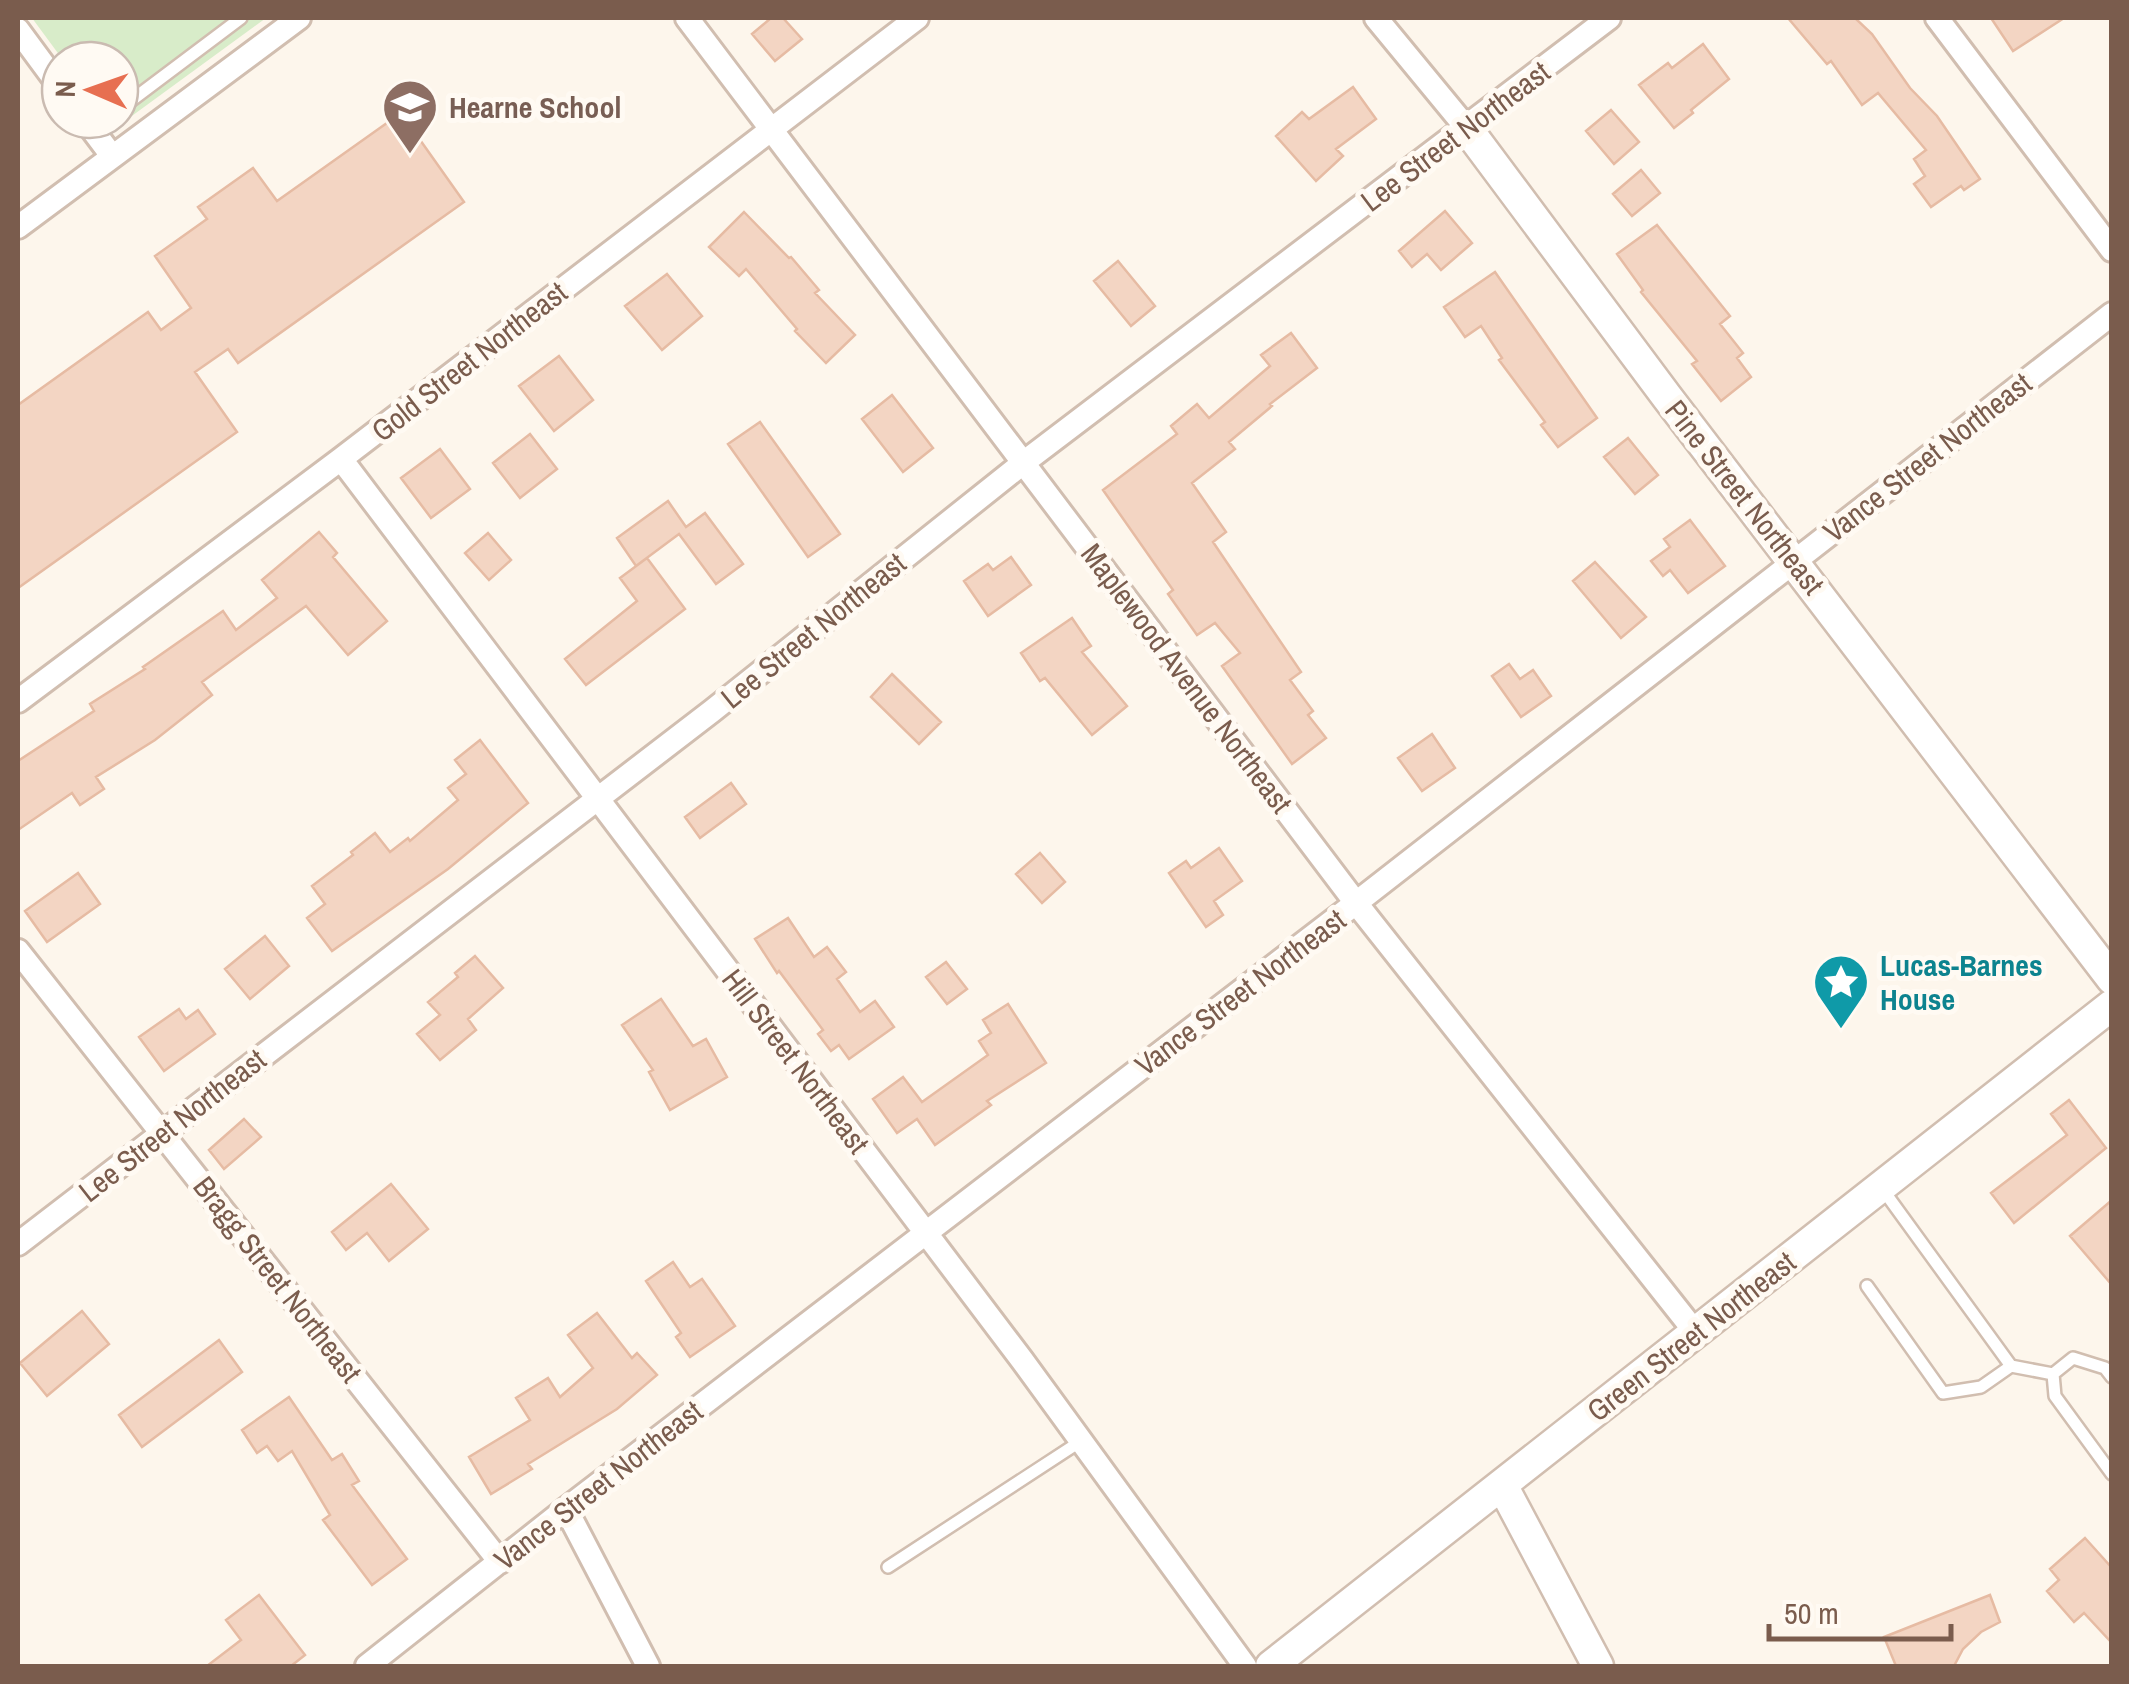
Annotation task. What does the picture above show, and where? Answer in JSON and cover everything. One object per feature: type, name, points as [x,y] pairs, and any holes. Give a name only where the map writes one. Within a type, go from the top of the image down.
[{"type":"street","points":[[18,227],[299,18]]},
{"type":"street","name":"Maplewood Avenue Northeast","points":[[687,18],[1356,904],[1696,1332]]},
{"type":"street","name":"Gold Street Northeast","points":[[18,701],[917,18]]},
{"type":"street","name":"Pine Street Northeast","points":[[1376,18],[1465,126],[2112,980]]},
{"type":"street","name":"Lee Street Northeast","points":[[18,1244],[712,711],[1023,462],[1609,18]]},
{"type":"street","points":[[1937,18],[2112,250]]},
{"type":"street","points":[[18,30],[40,60]]},
{"type":"street","points":[[103,140],[112,156]]},
{"type":"street","name":"Vance Street Northeast","points":[[367,1666],[1356,904],[2112,314]]},
{"type":"street","name":"Hill Street Northeast","points":[[341,459],[926,1232],[1245,1666]]},
{"type":"street","name":"Bragg Street Northeast","points":[[18,951],[500,1562]]},
{"type":"street","name":"Green Street Northeast","points":[[1272,1666],[2112,1005]]},
{"type":"street","points":[[1502,1485],[1598,1666]]},
{"type":"street","points":[[566,1509],[648,1666]]},
{"type":"lane","points":[[140,93],[241,18]]},
{"type":"lane","points":[[1881,1187],[2011,1366],[2052,1374],[2073,1358],[2104,1368],[2112,1377]]},
{"type":"lane","points":[[1866,1286],[1943,1393],[1981,1387],[2011,1366]]},
{"type":"lane","points":[[2052,1374],[2055,1396],[2112,1474]]},
{"type":"lane","points":[[888,1567],[1082,1441]]},
{"type":"green space","points":[[32,18],[266,18],[140,110],[140,40],[48,40]]},
{"type":"building","points":[[771,18],[783,18],[802,39],[775,61],[752,34]]},
{"type":"building","points":[[1788,18],[1855,18],[1937,116],[1980,179],[1964,190],[1961,186],[1931,207],[1914,184],[1925,176],[1914,159],[1926,150],[1878,93],[1862,105],[1831,61],[1827,64]]},
{"type":"building","points":[[1991,18],[2064,18],[2013,51]]},
{"type":"building","points":[[1703,44],[1729,79],[1674,128],[1639,85],[1668,63],[1672,68]]},
{"type":"building","points":[[1353,87],[1376,119],[1336,149],[1343,156],[1316,181],[1276,136],[1302,112],[1309,119]]},
{"type":"building","points":[[1611,110],[1639,142],[1614,164],[1586,131]]},
{"type":"building","points":[[401,113],[464,202],[238,363],[228,349],[195,372],[237,432],[18,588],[18,405],[148,312],[161,330],[191,308],[155,256],[207,219],[198,207],[253,168],[277,201]]},
{"type":"building","points":[[1641,170],[1660,193],[1632,216],[1613,194]]},
{"type":"building","points":[[1445,211],[1472,243],[1441,270],[1427,254],[1412,267],[1399,251]]},
{"type":"building","points":[[744,212],[791,257],[819,290],[815,293],[855,335],[826,363],[746,269],[739,276],[709,247]]},
{"type":"building","points":[[1657,225],[1730,316],[1720,324],[1743,353],[1737,358],[1751,377],[1721,401],[1692,364],[1697,361],[1641,292],[1617,254]]},
{"type":"building","points":[[1118,261],[1155,306],[1131,326],[1094,281]]},
{"type":"building","points":[[1495,272],[1597,418],[1558,447],[1541,425],[1545,422],[1499,360],[1502,358],[1481,326],[1465,337],[1444,307]]},
{"type":"building","points":[[667,274],[702,316],[662,350],[625,306]]},
{"type":"building","points":[[1291,333],[1317,368],[1270,404],[1229,442],[1235,449],[1192,483],[1226,532],[1213,542],[1301,672],[1290,680],[1313,711],[1308,715],[1326,738],[1292,764],[1222,666],[1240,653],[1215,623],[1197,635],[1168,594],[1173,590],[1103,490],[1177,434],[1171,426],[1197,404],[1209,418],[1270,366],[1261,355]]},
{"type":"building","points":[[559,356],[593,400],[554,431],[519,386]]},
{"type":"building","points":[[892,395],[933,448],[903,472],[862,419]]},
{"type":"building","points":[[760,422],[840,534],[808,557],[728,444]]},
{"type":"building","points":[[530,434],[557,469],[520,498],[493,463]]},
{"type":"building","points":[[1628,438],[1658,475],[1635,494],[1604,457]]},
{"type":"building","points":[[440,449],[470,489],[431,518],[401,478]]},
{"type":"building","points":[[668,501],[686,527],[705,513],[743,564],[716,584],[679,534],[636,566],[617,538]]},
{"type":"building","points":[[1690,520],[1725,566],[1688,593],[1670,570],[1663,576],[1651,561],[1670,547],[1664,539]]},
{"type":"building","points":[[319,532],[337,553],[333,557],[387,621],[348,655],[306,606],[202,682],[212,695],[155,740],[96,777],[104,789],[80,805],[72,793],[18,830],[18,761],[94,711],[90,704],[223,611],[236,630],[277,598],[262,580]]},
{"type":"building","points":[[488,533],[511,560],[489,580],[465,553]]},
{"type":"building","points":[[1011,557],[1031,585],[988,616],[964,581],[988,564],[993,570]]},
{"type":"building","points":[[647,558],[685,609],[586,685],[565,659],[637,601],[620,578]]},
{"type":"building","points":[[1595,562],[1646,617],[1621,638],[1573,581]]},
{"type":"building","points":[[1072,618],[1091,646],[1082,652],[1127,706],[1092,735],[1045,678],[1040,681],[1021,653]]},
{"type":"building","points":[[1509,664],[1520,679],[1533,670],[1551,696],[1521,717],[1492,676]]},
{"type":"building","points":[[892,674],[941,722],[919,744],[871,697]]},
{"type":"building","points":[[1432,734],[1455,768],[1422,791],[1398,758]]},
{"type":"building","points":[[480,740],[528,803],[448,869],[332,951],[307,918],[325,904],[312,886],[375,833],[390,852],[408,838],[410,841],[458,800],[448,788],[466,774],[455,760]]},
{"type":"building","points":[[731,783],[746,804],[700,838],[685,817]]},
{"type":"building","points":[[1219,848],[1242,881],[1214,901],[1223,915],[1206,927],[1169,873],[1186,861],[1191,868]]},
{"type":"building","points":[[1040,853],[1065,882],[1042,903],[1016,874]]},
{"type":"building","points":[[78,873],[100,904],[47,942],[25,911]]},
{"type":"building","points":[[788,918],[814,957],[827,947],[846,972],[837,979],[860,1012],[875,1001],[894,1027],[849,1059],[839,1045],[831,1051],[818,1034],[823,1030],[755,939]]},
{"type":"building","points":[[265,936],[289,966],[250,999],[225,969]]},
{"type":"building","points":[[475,956],[503,988],[468,1019],[476,1030],[440,1060],[417,1034],[440,1015],[428,1002],[458,977],[455,973]]},
{"type":"building","points":[[946,962],[967,989],[947,1004],[926,977]]},
{"type":"building","points":[[661,999],[693,1046],[706,1039],[727,1077],[670,1110],[649,1072],[653,1070],[622,1025]]},
{"type":"building","points":[[1008,1004],[1046,1063],[987,1101],[991,1105],[935,1145],[917,1119],[897,1133],[873,1099],[903,1077],[922,1102],[988,1055],[979,1041],[991,1033],[983,1020]]},
{"type":"building","points":[[179,1009],[186,1019],[198,1010],[215,1034],[164,1071],[139,1037]]},
{"type":"building","points":[[2069,1100],[2106,1148],[2014,1223],[1991,1193],[2067,1135],[2051,1114]]},
{"type":"building","points":[[244,1119],[261,1137],[224,1169],[209,1150]]},
{"type":"building","points":[[391,1184],[428,1229],[389,1261],[367,1233],[346,1250],[332,1232]]},
{"type":"building","points":[[2112,1200],[2112,1285],[2070,1236]]},
{"type":"building","points":[[673,1262],[690,1287],[702,1279],[735,1326],[690,1357],[676,1337],[681,1333],[646,1281]]},
{"type":"building","points":[[82,1311],[109,1344],[47,1396],[20,1363]]},
{"type":"building","points":[[597,1313],[632,1358],[637,1353],[657,1375],[617,1409],[528,1464],[532,1469],[491,1494],[469,1457],[530,1420],[516,1398],[548,1378],[560,1397],[593,1368],[568,1335]]},
{"type":"building","points":[[219,1340],[242,1372],[142,1447],[119,1415]]},
{"type":"building","points":[[289,1397],[332,1460],[342,1454],[359,1481],[352,1485],[407,1559],[372,1585],[323,1520],[330,1515],[292,1451],[278,1461],[267,1446],[257,1453],[242,1430]]},
{"type":"building","points":[[2085,1538],[2112,1568],[2112,1643],[2084,1613],[2074,1622],[2047,1591],[2059,1580],[2050,1569]]},
{"type":"building","points":[[259,1595],[305,1655],[291,1666],[207,1666],[241,1640],[226,1620]]},
{"type":"building","points":[[1990,1595],[2000,1622],[1981,1632],[1963,1649],[1954,1666],[1896,1666],[1884,1637]]},
{"type":"place","name":"Hearne School","points":[[410,156]]},
{"type":"place","name":"Lucas-Barnes House","points":[[1841,1031]]}]
